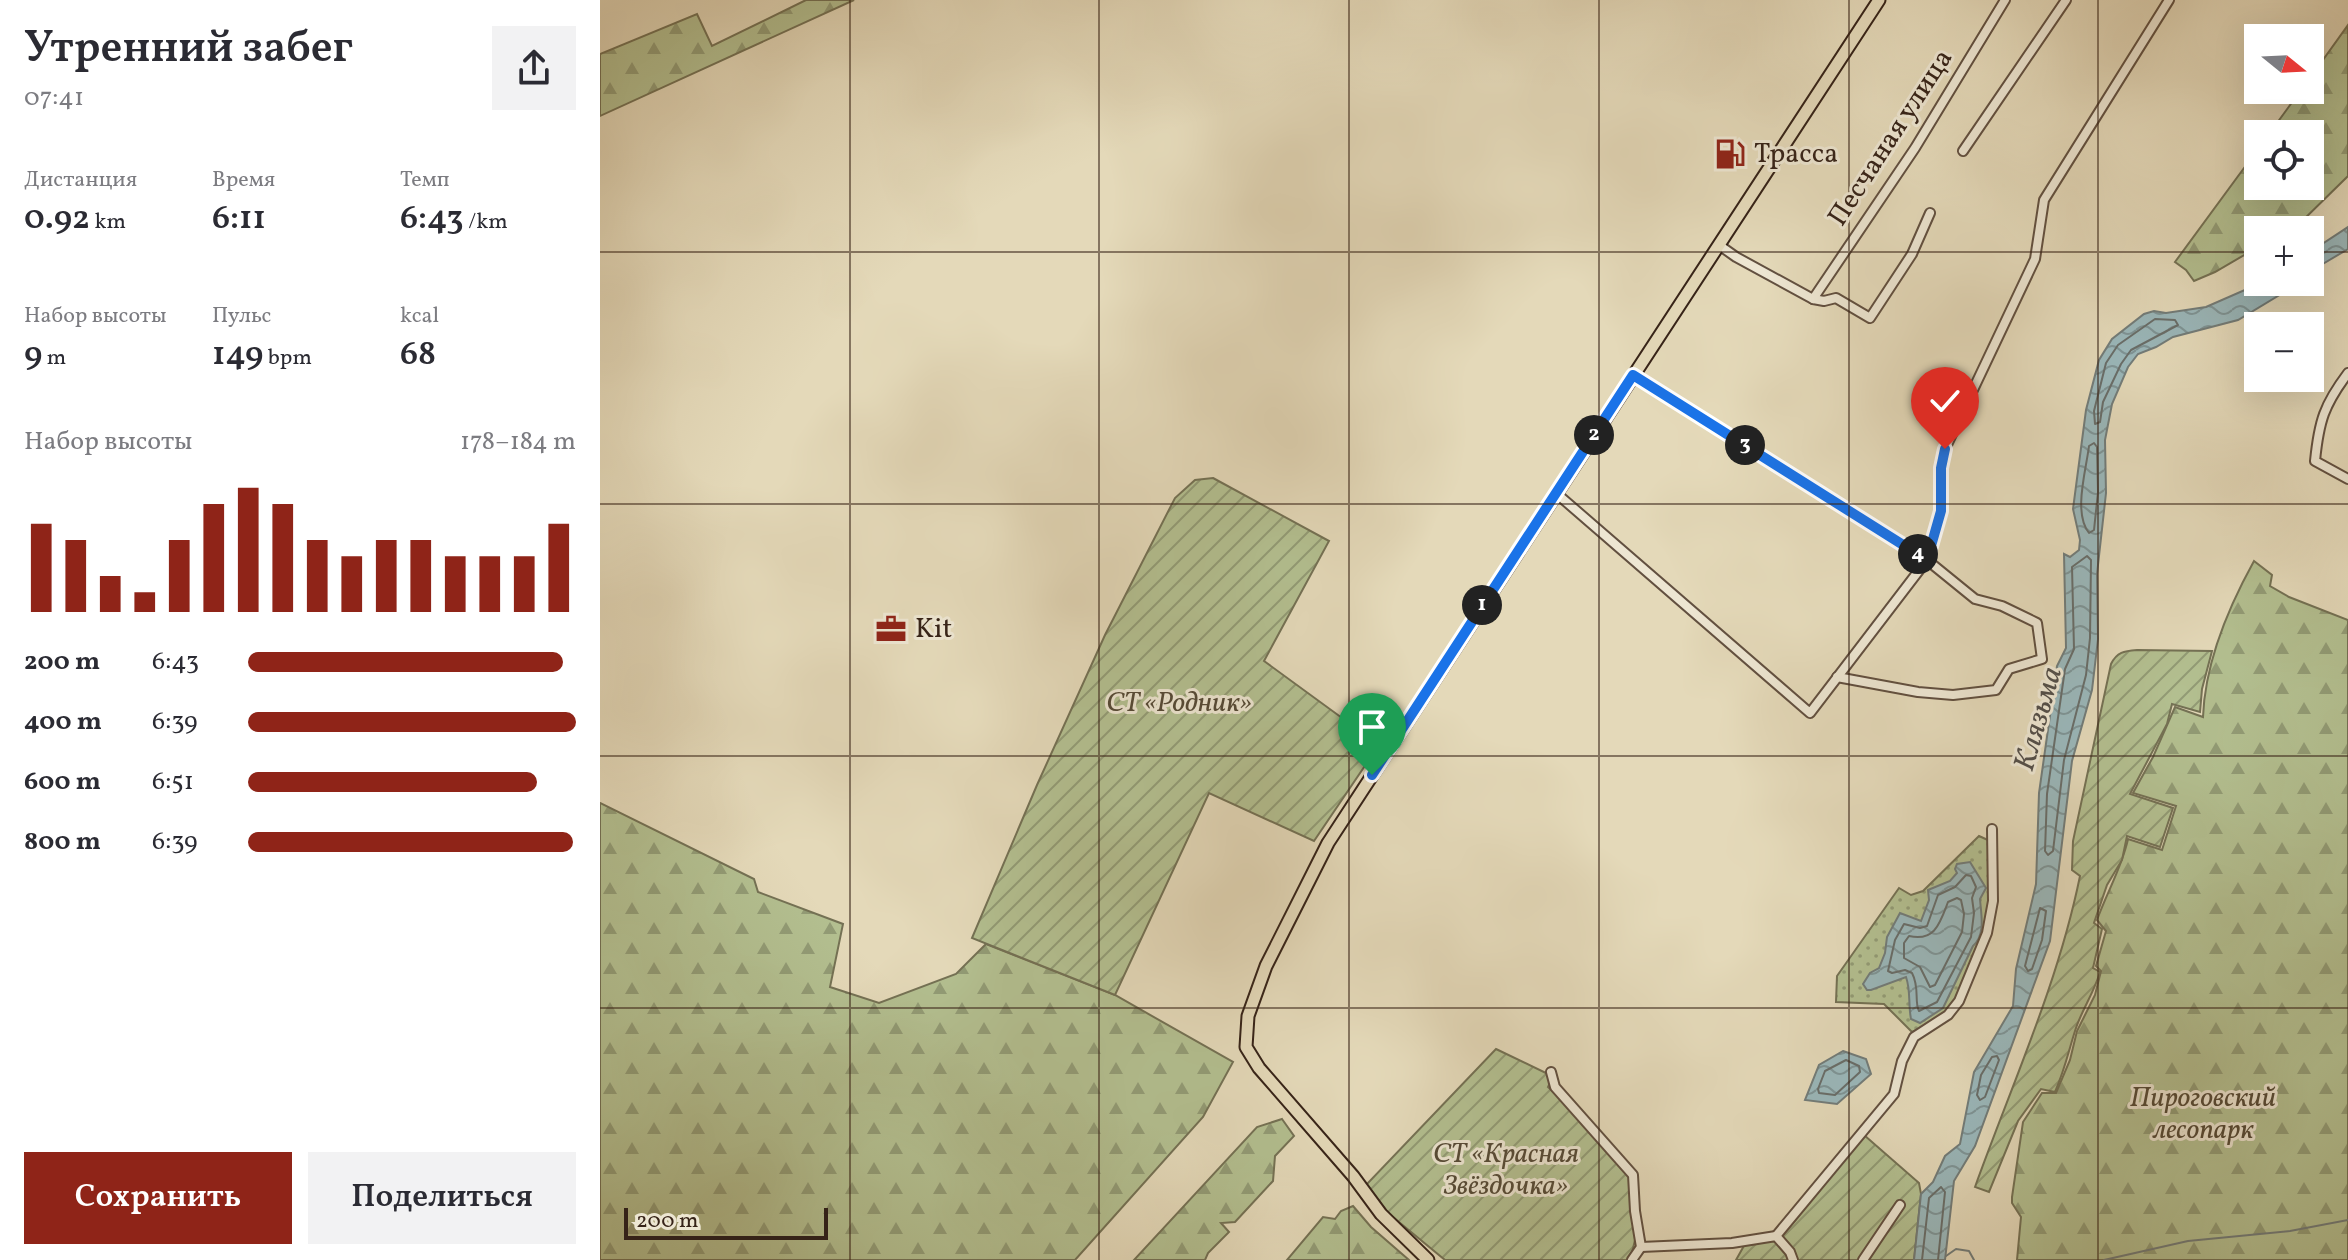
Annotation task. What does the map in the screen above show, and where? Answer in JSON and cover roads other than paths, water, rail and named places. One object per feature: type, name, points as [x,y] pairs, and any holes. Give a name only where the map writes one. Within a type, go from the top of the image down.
[{"type":"main road","points":[[1428,1260],[1381,1214],[1353,1176],[1259,1068],[1246,1047],[1248,1016],[1266,966],[1328,843],[1879,0]]},
{"type":"street","name":"Песчаная улица","points":[[1813,299],[1915,148],[2005,0]]},
{"type":"street","points":[[1963,151],[2066,0]]},
{"type":"street","points":[[1556,493],[1810,713],[1927,560],[1941,511],[1941,468],[1945,449],[2035,259],[2044,200],[2169,0]]},
{"type":"street","points":[[1719,245],[1813,299],[1824,301],[1836,298],[1870,318],[1912,254],[1930,213]]},
{"type":"street","points":[[2348,373],[2331,396],[2319,424],[2315,461],[2348,479]]},
{"type":"street","points":[[1633,375],[1927,560],[1975,599],[2002,606],[2037,623],[2040,662],[2009,669],[1996,690],[1953,695],[1837,677]]},
{"type":"street","points":[[1641,1247],[1732,1243],[1776,1236],[1894,1094],[1902,1061],[1914,1037],[1948,1015],[1959,1001],[1987,933],[1993,901],[1992,829]]},
{"type":"street","points":[[1551,1072],[1555,1087],[1633,1175],[1641,1247],[1632,1260]]},
{"type":"street","points":[[1863,1260],[1900,1205]]},
{"type":"street","points":[[1776,1236],[1793,1260]]},
{"type":"water","points":[[2348,227],[2348,249],[2324,263],[2324,243]]},
{"type":"water","points":[[2244,290],[2244,296],[2278,296],[2251,312],[2244,312],[2244,316],[2238,320],[2173,337],[2138,354],[2128,367],[2112,404],[2105,440],[2106,493],[2097,574],[2098,639],[2092,690],[2072,761],[2050,941],[1975,1146],[1954,1181],[1945,1260],[1914,1260],[1921,1194],[1933,1182],[1945,1156],[1960,1144],[1974,1072],[2013,1006],[2016,969],[2036,884],[2039,793],[2057,666],[2066,648],[2064,554],[2070,557],[2079,550],[2080,540],[2073,509],[2086,410],[2099,360],[2112,339],[2144,314],[2206,307]]},
{"type":"water","points":[[1970,862],[1986,888],[1980,899],[1980,936],[1943,1008],[1920,1023],[1911,1019],[1906,977],[1871,990],[1863,984],[1870,973],[1879,968],[1887,937],[1900,913],[1921,921],[1929,900],[1928,890],[1950,881],[1957,873],[1957,864]]},
{"type":"water","points":[[1843,1051],[1866,1059],[1871,1074],[1837,1104],[1805,1100],[1819,1065]]},
{"type":"waterway","points":[[2104,1260],[2188,1241],[2290,1231],[2348,1220]]},
{"type":"waterway","points":[[1946,1256],[1956,1249],[1969,1251],[1974,1260]]},
{"type":"place","name":"Трасса","points":[[1730,154]]},
{"type":"place","name":"Kit","points":[[891,629]]},
{"type":"park label","name":"СТ «Родник»","points":[[1179,703]]},
{"type":"park label","name":"Пироговский лесопарк","points":[[2203,1114]]},
{"type":"park label","name":"СТ «Красная Звёздочка»","points":[[1506,1170]]},
{"type":"water label","name":"Клязьма","points":[[2039,719]]}]
